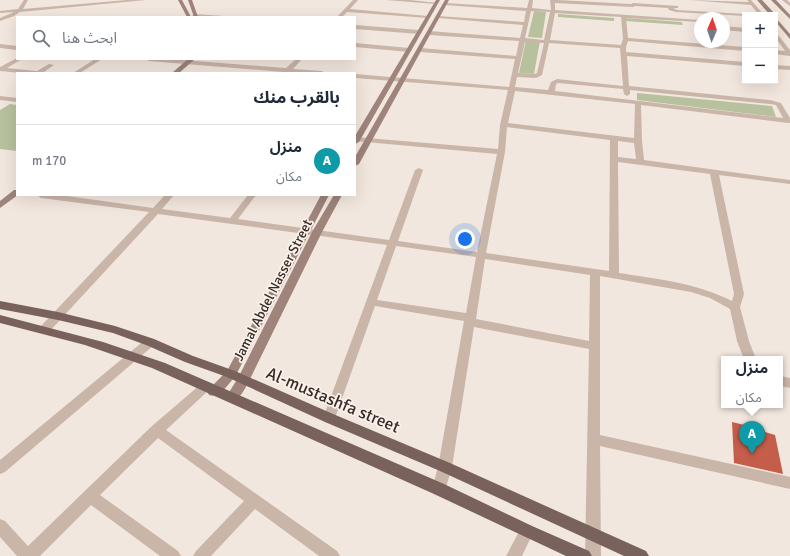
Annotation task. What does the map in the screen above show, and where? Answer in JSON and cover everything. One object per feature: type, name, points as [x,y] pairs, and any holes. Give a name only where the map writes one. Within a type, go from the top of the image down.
[{"type":"main road","name":"Al-mustashfa street","points":[[0,305],[58,316],[115,330],[150,342],[189,359],[231,374],[243,381],[328,418],[446,467],[641,556]]},
{"type":"main road","points":[[0,320],[44,330],[134,356],[176,373],[209,389],[232,397],[439,489],[527,531],[584,556]]},
{"type":"street","points":[[0,20],[20,11],[26,0]]},
{"type":"street","points":[[0,12],[144,0]]},
{"type":"street","points":[[180,0],[188,16]]},
{"type":"street","points":[[190,0],[195,16]]},
{"type":"street","points":[[340,16],[356,0]]},
{"type":"street","points":[[388,0],[437,2]]},
{"type":"street","points":[[500,8],[502,0]]},
{"type":"street","points":[[439,489],[446,467],[481,255],[501,152],[504,125],[531,0]]},
{"type":"street","points":[[514,74],[536,76],[540,74],[553,11],[552,0],[632,3],[670,6],[671,10],[676,11],[742,15]]},
{"type":"street","points":[[691,0],[753,4]]},
{"type":"street","points":[[749,0],[760,12]]},
{"type":"street","points":[[759,0],[770,12]]},
{"type":"street","points":[[773,0],[790,18]]},
{"type":"street","points":[[784,0],[790,5]]},
{"type":"street","points":[[356,140],[437,2]]},
{"type":"street","points":[[356,162],[446,2],[500,8],[553,11],[694,26]]},
{"type":"street","points":[[632,3],[636,17]]},
{"type":"street","points":[[346,10],[428,16]]},
{"type":"street","points":[[438,17],[526,24]]},
{"type":"street","points":[[624,19],[636,17],[694,21]]},
{"type":"street","points":[[624,19],[626,39],[623,47],[627,101]]},
{"type":"street","points":[[778,22],[790,37]]},
{"type":"street","points":[[730,23],[742,24]]},
{"type":"street","points":[[356,27],[419,32]]},
{"type":"street","points":[[730,29],[742,30]]},
{"type":"street","points":[[429,33],[623,47]]},
{"type":"street","points":[[778,37],[790,54]]},
{"type":"street","points":[[626,39],[742,50]]},
{"type":"street","points":[[356,45],[409,50]]},
{"type":"street","points":[[0,46],[15,48]]},
{"type":"street","points":[[0,50],[15,48]]},
{"type":"street","points":[[420,50],[518,58]]},
{"type":"street","points":[[778,52],[790,54]]},
{"type":"street","points":[[624,54],[742,64]]},
{"type":"street","points":[[0,69],[17,60]]},
{"type":"street","points":[[78,72],[97,60]]},
{"type":"street","points":[[167,72],[182,60],[304,72]]},
{"type":"street","points":[[176,72],[191,60]]},
{"type":"street","points":[[286,71],[297,60]]},
{"type":"street","points":[[40,72],[51,65]]},
{"type":"street","points":[[778,67],[790,68]]},
{"type":"street","points":[[0,69],[28,72]]},
{"type":"street","points":[[356,76],[551,92],[789,121]]},
{"type":"street","points":[[551,92],[554,81],[774,102],[781,106],[789,121]]},
{"type":"street","points":[[0,98],[16,100]]},
{"type":"street","points":[[638,103],[638,141],[640,162]]},
{"type":"street","points":[[504,125],[638,141]]},
{"type":"street","points":[[614,139],[614,275]]},
{"type":"street","points":[[356,140],[501,152]]},
{"type":"street","points":[[615,159],[790,182]]},
{"type":"street","points":[[328,418],[419,170]]},
{"type":"street","points":[[714,172],[739,294],[734,307],[749,356]]},
{"type":"street","points":[[0,198],[16,187]]},
{"type":"street","points":[[0,205],[16,193]]},
{"type":"street","points":[[47,196],[305,232],[317,232],[614,275],[692,289],[714,296],[734,307]]},
{"type":"street","points":[[44,330],[169,196]]},
{"type":"street","points":[[232,221],[251,196]]},
{"type":"street","points":[[0,526],[28,556],[157,430],[209,389],[231,374],[324,196]]},
{"type":"street","name":"Jamal Abdel Nasser Street","points":[[232,397],[243,381],[317,232],[337,196]]},
{"type":"street","points":[[593,556],[595,273]]},
{"type":"street","points":[[370,302],[470,320],[594,346]]},
{"type":"street","points":[[0,468],[150,342]]},
{"type":"street","points":[[157,430],[332,556]]},
{"type":"street","points":[[593,439],[790,483]]},
{"type":"street","points":[[90,496],[173,556]]},
{"type":"street","points":[[201,556],[254,500]]},
{"type":"street","points":[[514,556],[527,531]]},
{"type":"green space","points":[[534,11],[546,12],[542,38],[528,37]]},
{"type":"green space","points":[[558,14],[614,18],[614,21],[558,17]]},
{"type":"green space","points":[[625,18],[682,22],[683,25],[625,21]]},
{"type":"green space","points":[[526,40],[540,41],[534,74],[519,73]]},
{"type":"green space","points":[[637,93],[772,106],[776,117],[637,100]]},
{"type":"green space","points":[[10,104],[16,105],[16,151],[0,149],[0,110]]},
{"type":"building","points":[[732,422],[765,430],[765,432],[775,435],[783,474],[734,463]]},
{"type":"place","name":"منزل","points":[[752,454]]}]
